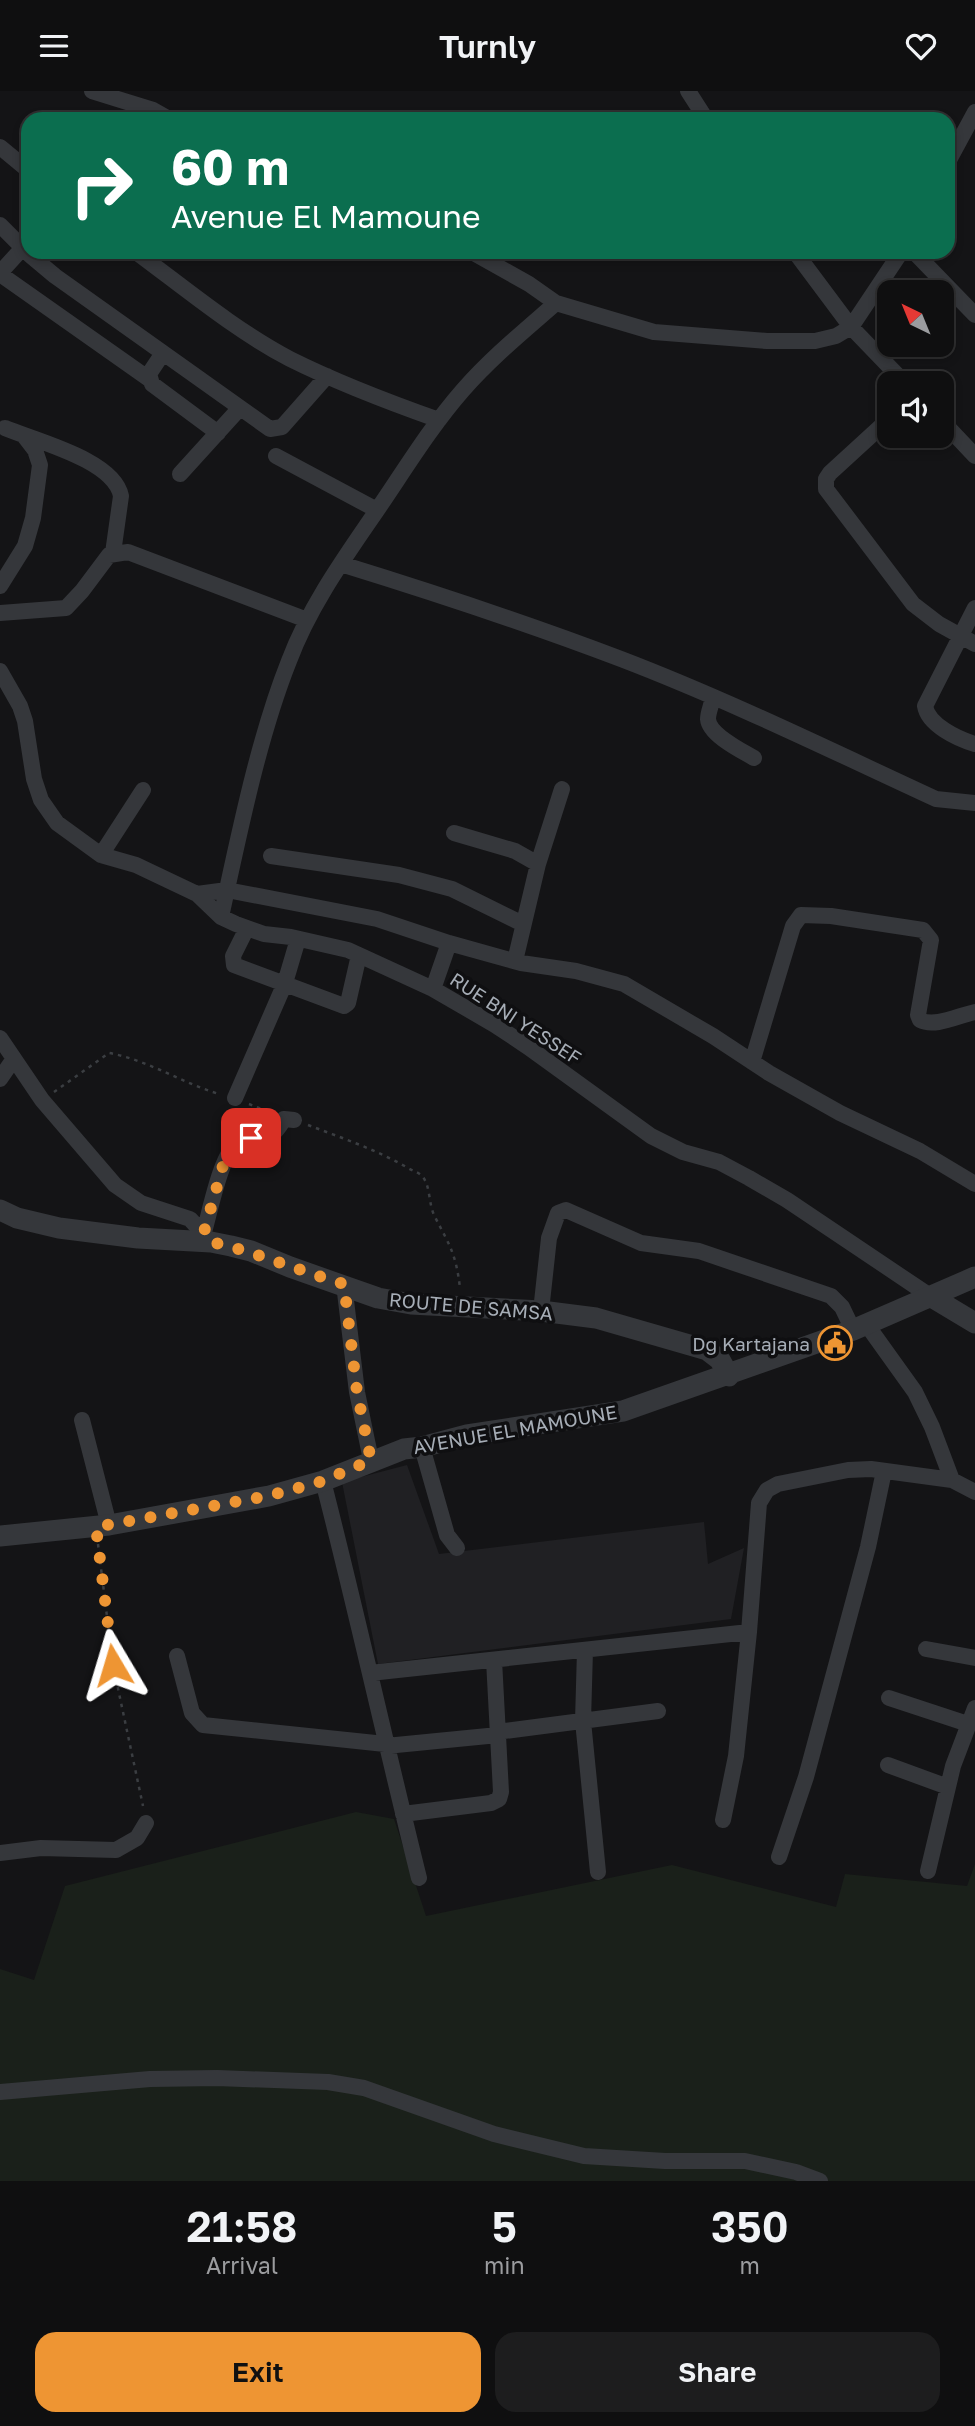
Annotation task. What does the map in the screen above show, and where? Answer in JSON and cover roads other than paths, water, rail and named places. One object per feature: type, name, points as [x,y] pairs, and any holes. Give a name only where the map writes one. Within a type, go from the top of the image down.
[{"type":"street","points":[[92,91],[157,112]]},
{"type":"street","points":[[688,91],[702,112]]},
{"type":"street","points":[[955,149],[975,112]]},
{"type":"street","points":[[0,147],[21,164]]},
{"type":"street","points":[[0,225],[21,241]]},
{"type":"street","points":[[21,251],[0,274],[149,379],[157,389],[218,433]]},
{"type":"street","points":[[39,259],[55,277],[260,424],[276,429],[300,409],[327,376]]},
{"type":"street","points":[[146,259],[253,337],[290,358],[364,394],[439,419]]},
{"type":"street","points":[[484,259],[556,303],[621,324],[671,335],[768,341],[815,341],[836,336],[850,327],[896,259]]},
{"type":"street","points":[[799,259],[850,327],[893,371]]},
{"type":"street","points":[[921,259],[975,315]]},
{"type":"street","points":[[221,917],[272,710],[288,661],[307,620],[341,564],[439,419],[464,388],[556,303]]},
{"type":"street","points":[[149,379],[149,374],[163,353]]},
{"type":"street","points":[[180,474],[240,409]]},
{"type":"street","points":[[5,428],[85,461],[109,474],[117,484],[121,496],[113,553]]},
{"type":"street","points":[[877,430],[830,473],[826,479],[826,489],[913,604],[939,624],[975,644]]},
{"type":"street","points":[[962,443],[975,431]]},
{"type":"street","points":[[954,434],[975,456]]},
{"type":"street","points":[[0,586],[25,546],[33,518],[40,465],[35,450],[24,436]]},
{"type":"street","points":[[276,456],[377,510]]},
{"type":"street","points":[[0,613],[66,608],[113,553],[128,552],[307,620]]},
{"type":"street","points":[[341,564],[461,602],[622,659],[713,697],[936,799],[975,803]]},
{"type":"street","points":[[975,608],[925,706],[926,714],[933,722],[975,744]]},
{"type":"street","name":"RUE BNI YESSEF","points":[[0,671],[20,706],[25,722],[33,779],[41,800],[57,823],[101,855],[136,865],[197,894],[221,917],[247,928],[264,934],[348,950],[433,989],[506,1032],[651,1136],[683,1153],[719,1162],[768,1189],[930,1296]]},
{"type":"street","points":[[713,697],[708,717],[712,728],[726,741],[754,758]]},
{"type":"street","points":[[514,961],[538,864],[562,789]]},
{"type":"street","points":[[101,855],[143,790]]},
{"type":"street","points":[[454,833],[515,851],[538,864]]},
{"type":"street","points":[[271,856],[399,875],[452,889],[523,924]]},
{"type":"street","points":[[197,894],[227,890],[377,919],[514,961],[576,971],[624,984],[840,1113],[920,1151],[975,1184]]},
{"type":"street","points":[[752,1062],[793,926],[801,915],[831,916],[923,930],[931,940],[918,1015],[920,1020],[925,1023],[946,1020],[975,1012]]},
{"type":"street","points":[[247,928],[233,957],[233,964],[345,1006],[359,955]]},
{"type":"street","points":[[236,1098],[285,983],[298,939]]},
{"type":"street","points":[[433,989],[449,943]]},
{"type":"street","points":[[0,1038],[42,1100],[115,1185],[141,1203],[190,1219],[208,1237]]},
{"type":"street","points":[[0,1079],[13,1060]]},
{"type":"street","points":[[208,1237],[224,1162],[235,1144],[241,1140],[266,1138],[276,1131],[284,1119],[294,1120]]},
{"type":"street","name":"ROUTE DE SAMSA","points":[[0,1210],[17,1218],[59,1229],[138,1238],[208,1237],[378,1298],[411,1304],[541,1311],[596,1318],[706,1350],[720,1360],[729,1375]]},
{"type":"street","points":[[541,1311],[551,1227],[558,1213],[566,1210],[641,1243],[699,1251],[831,1296],[915,1392],[952,1480]]},
{"type":"street","name":"AVENUE EL MAMOUNE","points":[[0,1536],[102,1526],[268,1496],[323,1481],[404,1449],[467,1435],[623,1411],[860,1327],[975,1277]]},
{"type":"street","points":[[344,1284],[357,1392],[371,1460]]},
{"type":"street","points":[[930,1296],[975,1323]]},
{"type":"street","points":[[82,1419],[102,1526]]},
{"type":"street","points":[[422,1447],[447,1535],[457,1548]]},
{"type":"street","points":[[723,1819],[736,1756],[759,1503],[764,1494],[778,1484],[838,1472],[871,1469],[952,1480],[975,1492]]},
{"type":"street","points":[[779,1857],[806,1777],[868,1547],[884,1471]]},
{"type":"street","points":[[323,1481],[360,1624],[419,1878]]},
{"type":"street","points":[[370,1673],[748,1632]]},
{"type":"street","points":[[926,1649],[975,1658]]},
{"type":"street","points":[[586,1650],[583,1721],[598,1872]]},
{"type":"street","points":[[177,1656],[192,1713],[203,1725],[386,1745],[658,1711]]},
{"type":"street","points":[[403,1814],[492,1803],[499,1799],[501,1792],[494,1660]]},
{"type":"street","points":[[889,1699],[968,1724]]},
{"type":"street","points":[[928,1871],[953,1766],[975,1708]]},
{"type":"street","points":[[888,1765],[948,1787]]},
{"type":"street","points":[[0,1853],[41,1848],[116,1850],[136,1838],[146,1823]]},
{"type":"street","points":[[0,2092],[150,2079],[218,2078],[328,2082],[375,2092],[494,2134],[584,2156],[665,2161],[746,2161],[820,2181]]},
{"type":"place","name":"Dg Kartajana","points":[[835,1343]]}]
